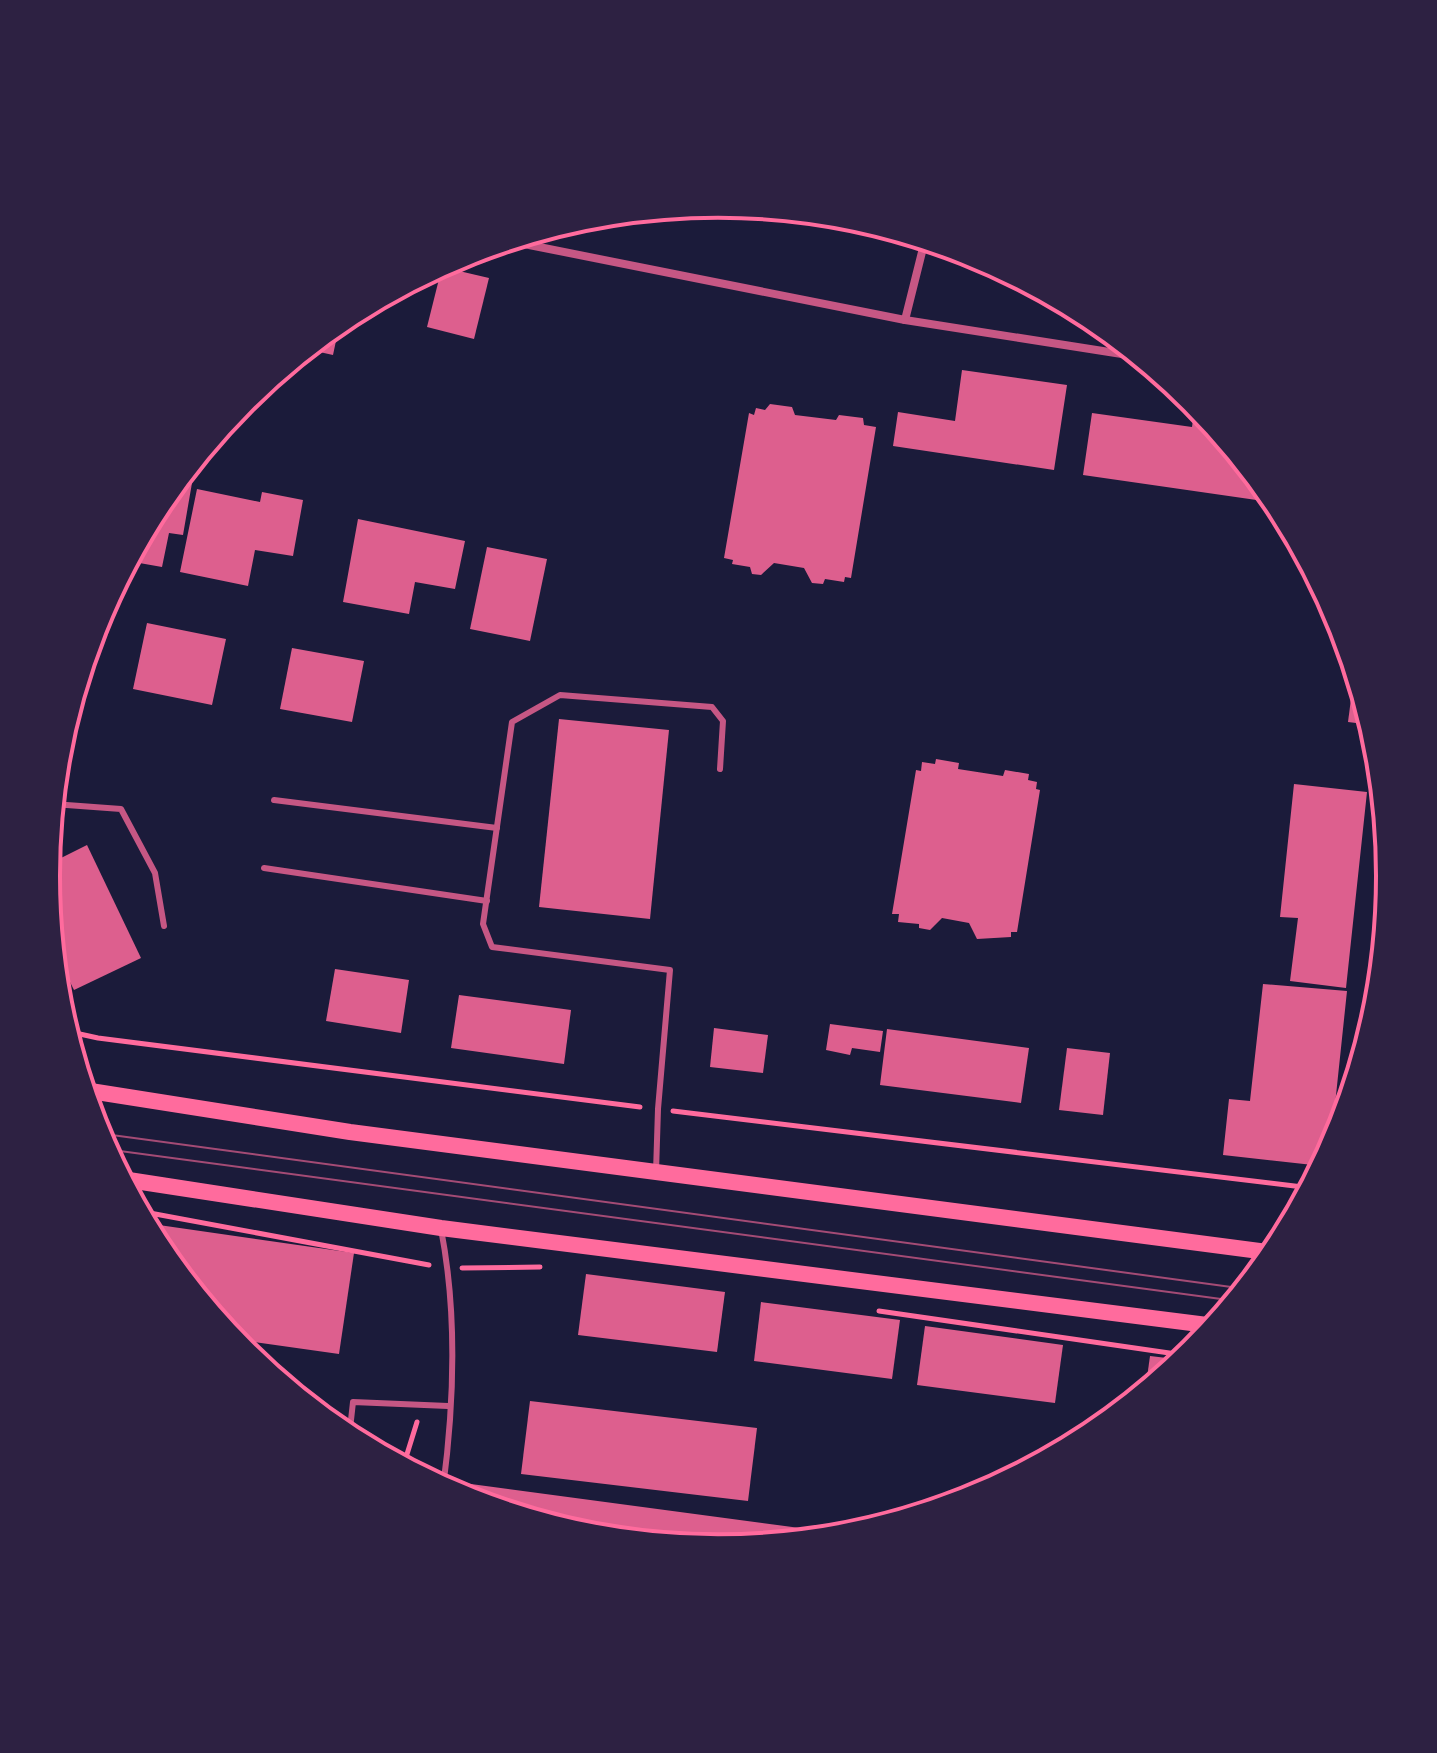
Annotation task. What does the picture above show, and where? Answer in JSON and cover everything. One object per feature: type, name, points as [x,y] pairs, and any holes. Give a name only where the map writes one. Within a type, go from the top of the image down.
[{"type":"main road","points":[[96,1092],[334,1129],[1260,1251]]},
{"type":"main road","points":[[135,1181],[441,1228],[1201,1324]]},
{"type":"street","points":[[531,245],[905,320],[1118,353]]},
{"type":"street","points":[[905,320],[922,251]]},
{"type":"lane","points":[[656,1172],[670,970],[492,947],[483,924],[512,722],[560,695],[712,707],[723,721],[720,769]]},
{"type":"lane","points":[[274,800],[497,828]]},
{"type":"lane","points":[[64,805],[121,809],[155,873],[164,926]]},
{"type":"lane","points":[[264,868],[487,901]]},
{"type":"lane","points":[[441,1228],[449,1268],[448,1406],[444,1475]]},
{"type":"lane","points":[[351,1422],[353,1402],[448,1406]]},
{"type":"path","points":[[79,1034],[658,1109],[1299,1187]]},
{"type":"path","points":[[153,1214],[449,1268],[545,1267]]},
{"type":"path","points":[[875,1310],[1172,1353]]},
{"type":"building","points":[[460,271],[489,278],[474,339],[427,327],[439,281]]},
{"type":"building","points":[[336,341],[333,355],[320,352]]},
{"type":"building","points":[[962,370],[1067,385],[1054,470],[893,446],[898,412],[955,421]]},
{"type":"building","points":[[770,404],[792,407],[795,415],[836,420],[839,415],[863,418],[864,425],[876,427],[851,578],[845,577],[844,582],[825,579],[823,584],[812,583],[804,568],[774,563],[761,575],[752,574],[750,567],[732,564],[733,560],[724,558],[749,413],[754,415],[756,408],[765,410]]},
{"type":"building","points":[[1092,413],[1192,427],[1193,420],[1214,442],[1258,500],[1083,475]]},
{"type":"building","points":[[192,483],[183,535],[169,533],[162,567],[140,563]]},
{"type":"building","points":[[197,489],[260,502],[262,492],[303,500],[293,556],[255,550],[248,586],[180,572]]},
{"type":"building","points":[[358,519],[465,541],[455,589],[415,582],[409,614],[343,602]]},
{"type":"building","points":[[487,547],[547,559],[530,641],[470,629]]},
{"type":"building","points":[[147,623],[226,639],[212,705],[133,689]]},
{"type":"building","points":[[292,648],[364,661],[352,722],[280,709]]},
{"type":"building","points":[[1352,695],[1359,723],[1348,722]]},
{"type":"building","points":[[559,719],[669,730],[650,919],[539,907]]},
{"type":"building","points":[[936,759],[959,763],[958,769],[1003,776],[1005,770],[1029,774],[1028,780],[1037,782],[1036,789],[1040,790],[1017,932],[1011,932],[1011,937],[977,939],[969,923],[942,918],[930,930],[919,928],[919,924],[898,922],[899,914],[892,914],[916,770],[921,771],[922,762],[935,764]]},
{"type":"building","points":[[1294,784],[1367,792],[1346,988],[1290,981],[1298,918],[1280,917]]},
{"type":"building","points":[[87,845],[141,958],[74,990],[69,980],[61,920],[60,858]]},
{"type":"building","points":[[335,969],[409,980],[401,1033],[326,1021]]},
{"type":"building","points":[[1263,984],[1347,991],[1335,1107],[1310,1165],[1223,1155],[1229,1099],[1250,1101]]},
{"type":"building","points":[[459,995],[571,1010],[564,1064],[451,1048]]},
{"type":"building","points":[[830,1024],[883,1031],[880,1052],[852,1048],[850,1055],[826,1050]]},
{"type":"building","points":[[714,1028],[768,1035],[763,1073],[710,1067]]},
{"type":"building","points":[[887,1029],[1029,1048],[1021,1103],[880,1085]]},
{"type":"building","points":[[1067,1048],[1110,1053],[1103,1115],[1059,1110]]},
{"type":"building","points":[[160,1225],[354,1253],[339,1354],[253,1342],[196,1277]]},
{"type":"building","points":[[586,1274],[725,1292],[717,1352],[578,1335]]},
{"type":"building","points":[[761,1302],[900,1320],[892,1379],[754,1361]]},
{"type":"building","points":[[925,1326],[1063,1345],[1055,1403],[917,1385]]},
{"type":"building","points":[[1150,1356],[1167,1358],[1153,1372],[1147,1377]]},
{"type":"building","points":[[530,1401],[757,1428],[748,1501],[521,1474]]},
{"type":"building","points":[[462,1483],[805,1529],[718,1535],[633,1529],[548,1513]]},
{"type":"tram line","points":[[113,1135],[1233,1287]]},
{"type":"tram line","points":[[120,1151],[1223,1299]]}]
